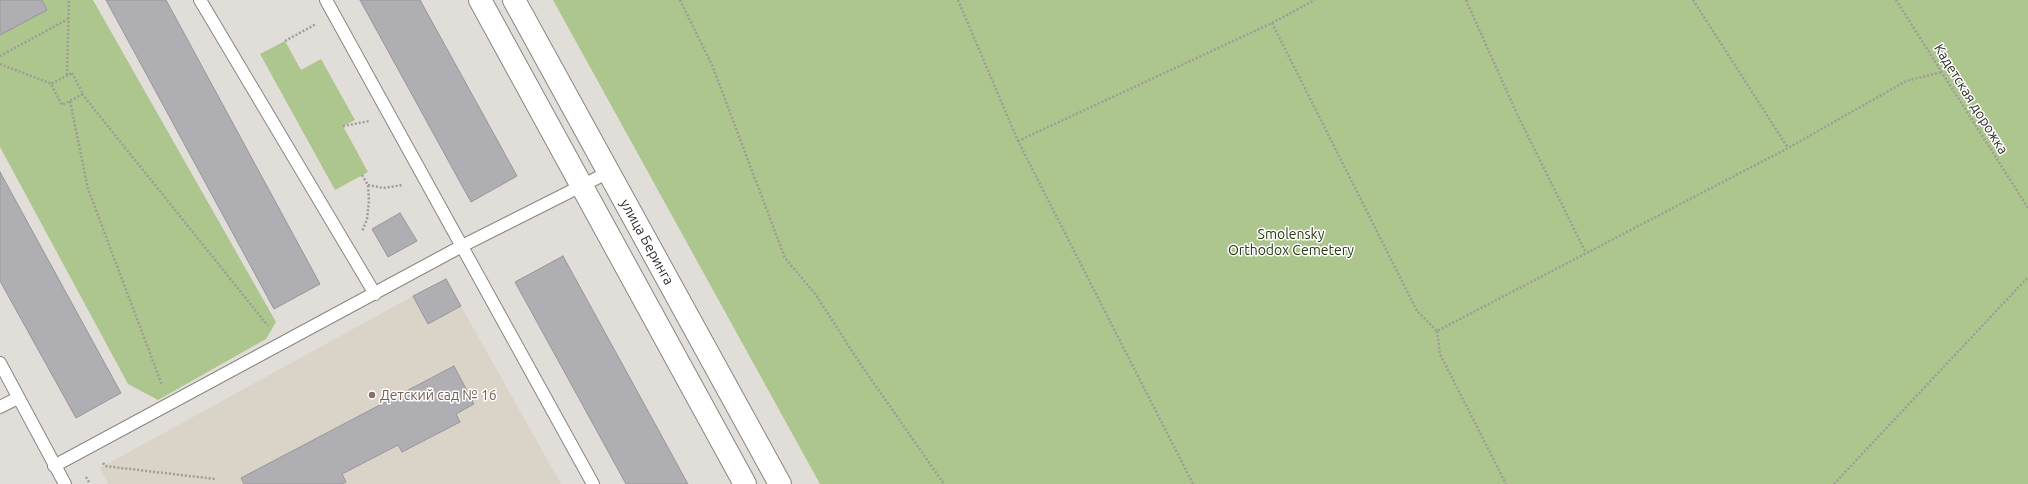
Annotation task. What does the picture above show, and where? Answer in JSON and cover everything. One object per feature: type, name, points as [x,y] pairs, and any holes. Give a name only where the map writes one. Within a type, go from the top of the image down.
[{"type":"street","points":[[480,0],[745,484]]},
{"type":"street","name":"улица Беринга","points":[[514,0],[780,484]]},
{"type":"lane","points":[[200,0],[376,294]]},
{"type":"lane","points":[[326,0],[593,484]]},
{"type":"lane","points":[[54,466],[376,294],[462,246],[609,172]]},
{"type":"lane","points":[[0,363],[65,484]]},
{"type":"lane","points":[[0,407],[18,398]]},
{"type":"path","points":[[67,76],[69,0]]},
{"type":"path","points":[[680,0],[712,65],[785,258],[816,295],[857,359],[944,484]]},
{"type":"path","points":[[958,0],[1018,141],[1193,484]]},
{"type":"path","points":[[1018,141],[1272,23],[1314,0]]},
{"type":"path","points":[[1466,0],[1517,114],[1586,253]]},
{"type":"path","points":[[1693,0],[1788,148]]},
{"type":"path","name":"Кадетская дорожка","points":[[1896,0],[2028,208]]},
{"type":"path","points":[[285,41],[334,14]]},
{"type":"path","points":[[0,56],[68,19]]},
{"type":"path","points":[[1272,23],[1417,311],[1437,331],[1440,354],[1506,484]]},
{"type":"path","points":[[0,64],[52,84],[62,105],[82,94]]},
{"type":"path","points":[[1437,331],[1788,148],[1906,81],[1942,72]]},
{"type":"path","points":[[52,84],[72,73],[82,94],[283,344]]},
{"type":"path","points":[[70,101],[88,189],[169,404]]},
{"type":"path","points":[[343,126],[391,118]]},
{"type":"path","points":[[354,258],[366,219],[368,185],[362,175]]},
{"type":"path","points":[[368,185],[383,188],[410,184],[424,178]]},
{"type":"path","points":[[1834,484],[2028,277]]},
{"type":"path","points":[[93,445],[105,466],[214,479]]},
{"type":"shaded area","name":"Детский сад № 16","points":[[413,296],[429,324],[461,306],[561,484],[108,484],[100,468]]},
{"type":"green space","points":[[0,0],[93,0],[276,322],[266,339],[158,400],[128,384],[0,147]]},
{"type":"green space","name":"Smolensky Orthodox Cemetery","points":[[553,0],[2028,0],[2028,484],[820,484]]},
{"type":"green space","points":[[285,41],[301,70],[321,59],[355,120],[343,126],[368,172],[335,190],[260,54]]},
{"type":"building","points":[[0,0],[42,0],[47,10],[0,35]]},
{"type":"building","points":[[106,0],[166,0],[320,284],[274,309]]},
{"type":"building","points":[[360,0],[420,0],[517,176],[471,202]]},
{"type":"building","points":[[0,172],[121,393],[76,418],[0,281]]},
{"type":"building","points":[[400,213],[417,241],[388,257],[372,229]]},
{"type":"building","points":[[563,256],[688,484],[626,484],[515,282]]},
{"type":"building","points":[[446,279],[461,306],[428,324],[413,296]]},
{"type":"building","points":[[454,366],[474,404],[456,414],[460,422],[402,452],[398,445],[342,474],[346,482],[342,484],[244,484],[241,478]]},
{"type":"place","name":"Детский сад № 16","points":[[372,395]]}]
